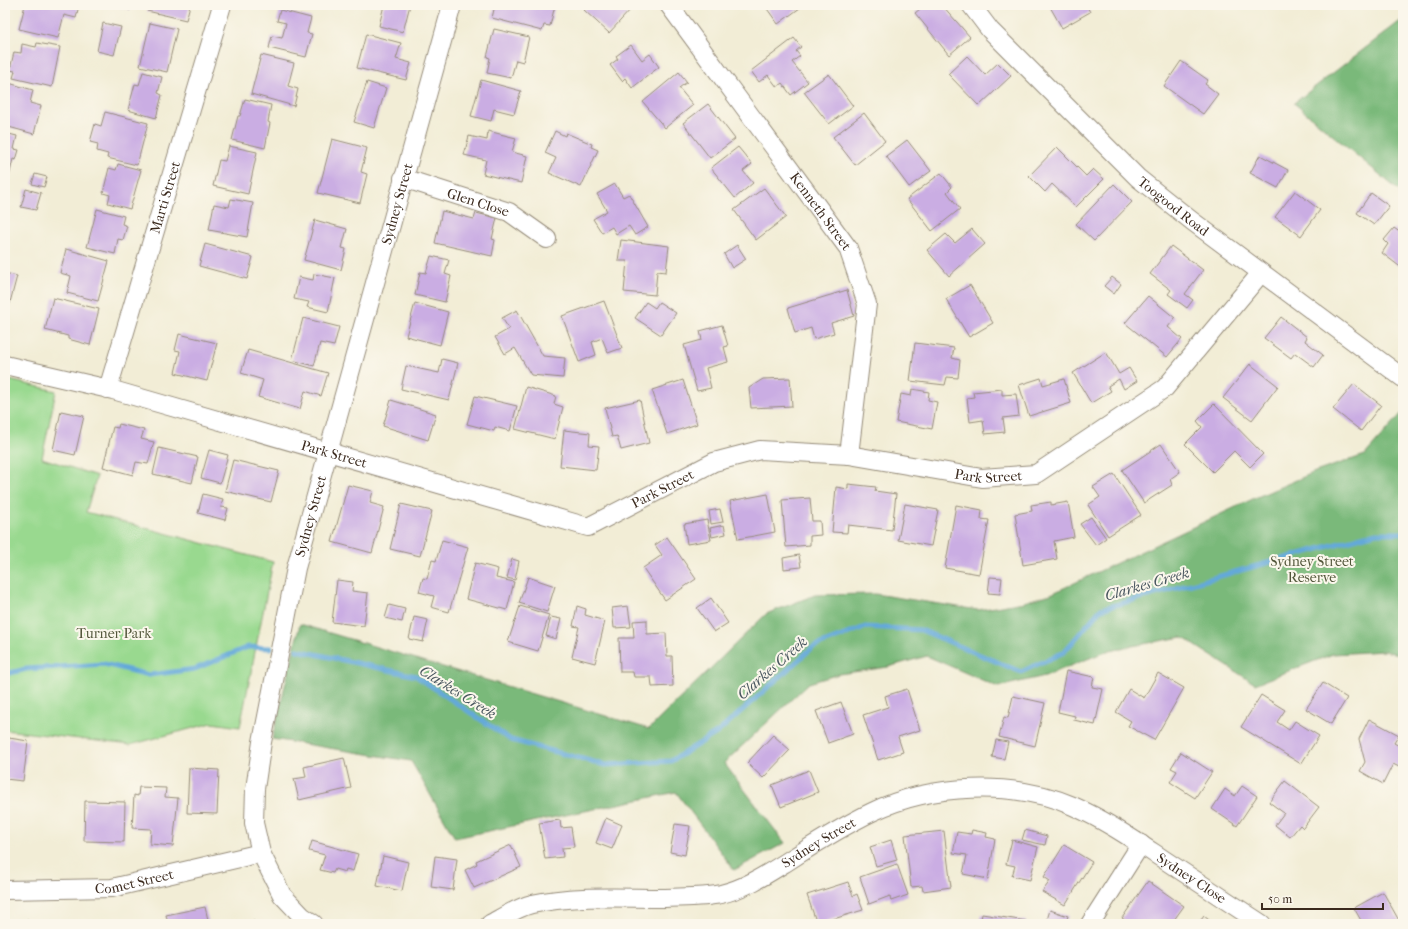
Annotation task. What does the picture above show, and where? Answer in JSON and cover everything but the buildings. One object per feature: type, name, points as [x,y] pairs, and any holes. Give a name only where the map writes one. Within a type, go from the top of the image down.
[{"type":"street","name":"Marti Street","points":[[108,389],[222,5]]},
{"type":"street","name":"Sydney Street","points":[[314,924],[302,916],[282,895],[262,854],[254,823],[255,789],[262,742],[296,568],[452,5]]},
{"type":"street","name":"Kenneth Street","points":[[669,5],[848,248],[867,304],[849,455]]},
{"type":"street","name":"Toogood Road","points":[[971,5],[990,30],[1138,178],[1192,222],[1403,378]]},
{"type":"street","name":"Glen Close","points":[[403,178],[509,212],[547,239]]},
{"type":"street","name":"Park Street","points":[[5,365],[108,389],[328,451],[588,527],[714,462],[760,450],[849,455],[982,478],[1036,474],[1166,388],[1261,273]]},
{"type":"street","name":"Sydney Street","points":[[490,924],[530,904],[576,898],[694,897],[720,894],[761,878],[850,822],[886,805],[925,794],[965,789],[1000,790],[1034,795],[1070,805],[1102,820],[1141,844]]},
{"type":"street","points":[[1090,924],[1141,844]]},
{"type":"street","name":"Sydney Close","points":[[1141,844],[1262,924]]},
{"type":"street","name":"Comet Street","points":[[5,890],[112,888],[262,854]]},
{"type":"green space","points":[[1403,19],[1403,194],[1294,103]]},
{"type":"green space","name":"Turner Park","points":[[5,379],[56,391],[42,458],[97,476],[86,512],[273,562],[240,727],[212,723],[130,745],[5,730]]},
{"type":"green space","name":"Sydney Street Reserve","points":[[1403,412],[1403,655],[1384,651],[1333,654],[1255,684],[1182,637],[1110,650],[1045,676],[998,687],[927,656],[888,667],[839,674],[809,683],[724,763],[785,843],[734,870],[676,792],[455,838],[411,761],[272,739],[300,624],[649,729],[766,614],[815,595],[875,594],[978,610],[1024,602],[1051,594],[1257,497],[1315,472],[1365,455]]},
{"type":"waterway","name":"Clarkes Creek","points":[[297,650],[416,676],[511,740],[605,765],[671,761],[718,732],[813,647],[865,627],[921,630],[1021,672],[1064,652],[1101,609],[1376,533],[1403,533]]},
{"type":"waterway","name":"Clarkes Creek","points":[[5,674],[27,669],[104,664],[149,675],[195,669],[248,647],[271,648]]}]
